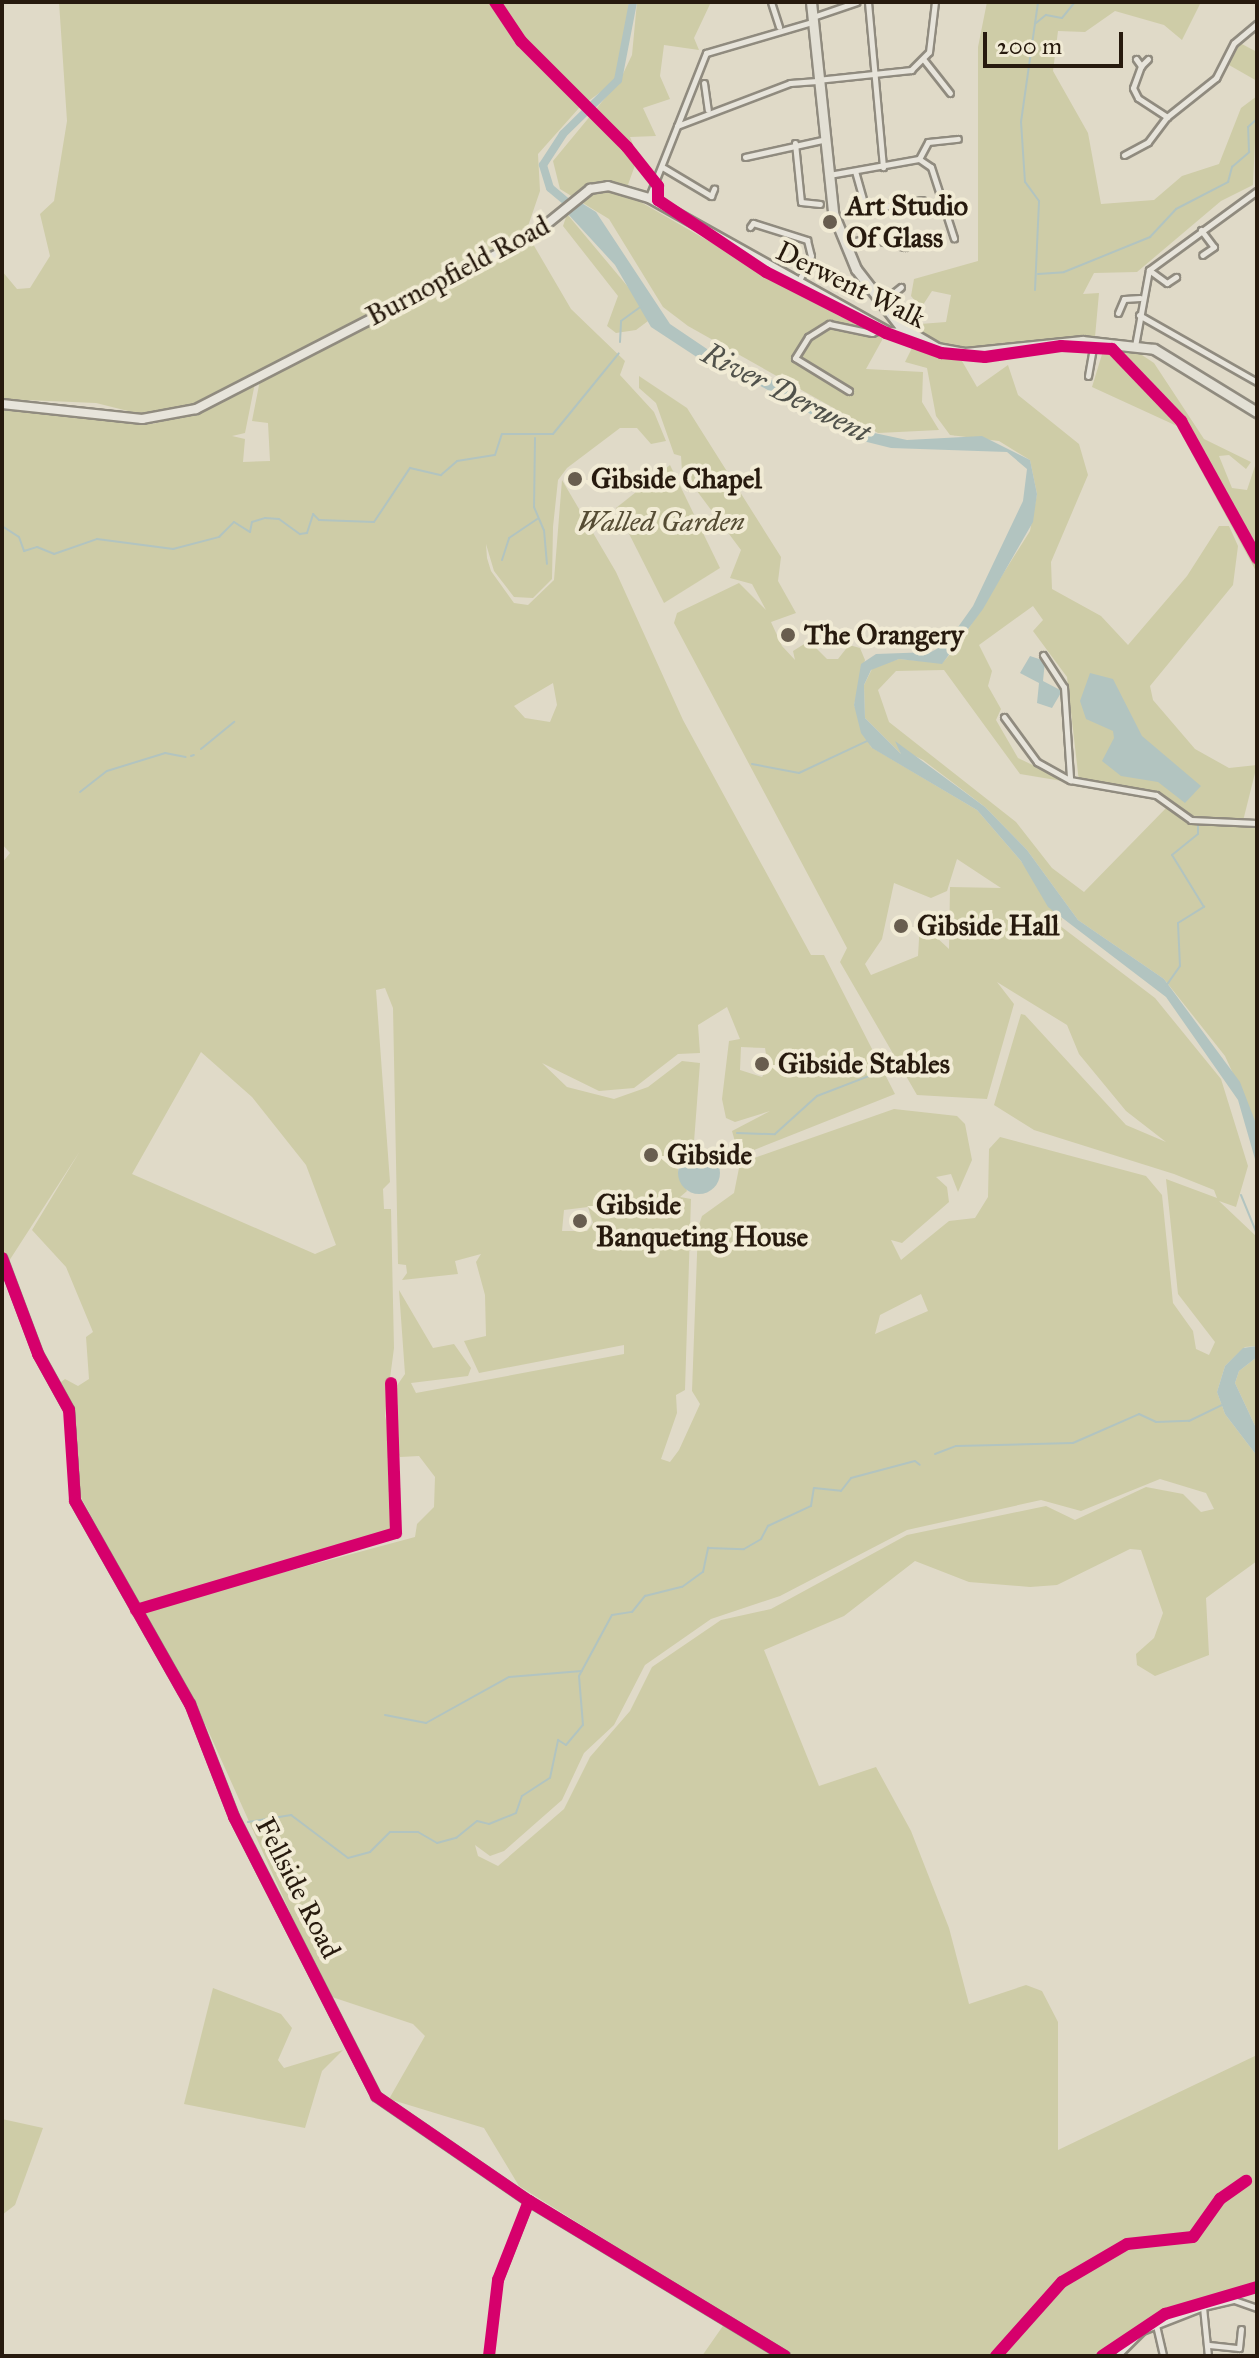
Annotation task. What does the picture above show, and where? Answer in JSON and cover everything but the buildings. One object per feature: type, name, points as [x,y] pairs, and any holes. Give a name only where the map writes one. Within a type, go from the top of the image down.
[{"type":"main road","points":[[811,2],[826,175],[845,244],[880,304],[900,326],[910,334],[965,353],[1094,342],[1135,346],[1178,360],[1257,412]]},
{"type":"main road","name":"Burnopfield Road","points":[[2,404],[142,419],[196,409],[559,218],[580,197],[608,186],[649,198],[886,330],[910,334]]},
{"type":"main road","points":[[886,330],[900,326]]},
{"type":"street","points":[[771,2],[779,27]]},
{"type":"street","points":[[649,198],[664,168],[683,105],[706,53],[779,27],[812,20],[857,2]]},
{"type":"street","points":[[868,2],[883,167]]},
{"type":"street","points":[[676,127],[708,110],[790,83],[911,70],[924,60],[935,2]]},
{"type":"street","points":[[1124,155],[1134,151],[1167,117],[1216,78],[1240,35],[1257,24]]},
{"type":"street","points":[[1136,59],[1141,66]]},
{"type":"street","points":[[1148,59],[1141,66],[1133,88],[1138,98],[1167,117]]},
{"type":"street","points":[[924,60],[950,93]]},
{"type":"street","points":[[704,83],[708,110]]},
{"type":"street","points":[[683,105],[701,113]]},
{"type":"street","points":[[919,159],[928,142],[958,139]]},
{"type":"street","points":[[745,157],[795,143],[822,140]]},
{"type":"street","points":[[795,143],[801,202],[820,204]]},
{"type":"street","points":[[1134,151],[1137,158]]},
{"type":"street","points":[[826,175],[919,159],[931,167],[954,238]]},
{"type":"street","points":[[664,168],[711,196],[714,189]]},
{"type":"street","points":[[855,171],[866,210],[922,200]]},
{"type":"street","points":[[1135,346],[1140,298],[1149,270],[1201,230],[1256,194]]},
{"type":"street","points":[[750,227],[753,223],[807,240],[811,256],[798,283]]},
{"type":"street","points":[[1201,230],[1214,247],[1202,255]]},
{"type":"street","points":[[845,244],[868,238],[905,247]]},
{"type":"street","points":[[1149,270],[1167,286],[1176,277]]},
{"type":"street","points":[[880,304],[901,287]]},
{"type":"street","points":[[1118,313],[1124,299],[1140,298]]},
{"type":"street","points":[[1139,315],[1257,382]]},
{"type":"street","points":[[849,391],[795,358],[808,337],[829,324],[872,333],[886,330]]},
{"type":"street","points":[[1088,376],[1094,342]]},
{"type":"street","points":[[1043,655],[1064,687],[1070,779]]},
{"type":"street","points":[[1004,717],[1037,762],[1070,779],[1156,795],[1191,820],[1257,823]]},
{"type":"street","name":"Fellside Road","points":[[2,1258],[38,1354],[69,1410],[75,1501],[190,1704],[234,1817],[357,2066],[392,2111],[529,2201],[785,2356]]},
{"type":"street","points":[[489,2356],[498,2280],[529,2201]]},
{"type":"street","points":[[1117,2356],[1156,2325],[1203,2307],[1234,2300],[1257,2308]]},
{"type":"street","points":[[1203,2307],[1208,2356]]},
{"type":"street","points":[[1156,2325],[1163,2356]]},
{"type":"street","points":[[1209,2345],[1239,2348],[1241,2329]]},
{"type":"green space","points":[[59,2],[629,2],[625,57],[614,82],[579,108],[538,154],[540,191],[526,232],[571,309],[625,361],[620,375],[654,412],[666,441],[651,444],[637,428],[620,428],[567,468],[558,480],[552,579],[533,598],[514,597],[494,571],[486,544],[487,558],[491,571],[514,603],[528,605],[554,580],[562,480],[616,572],[683,720],[811,955],[824,955],[895,1094],[739,1156],[732,1131],[770,1111],[735,1122],[726,1118],[722,1099],[729,1041],[740,1039],[727,1007],[698,1025],[700,1053],[678,1054],[634,1088],[599,1091],[542,1063],[567,1087],[614,1099],[648,1087],[682,1061],[700,1063],[694,1142],[676,1165],[687,1191],[680,1197],[691,1199],[685,1390],[676,1395],[677,1413],[661,1459],[670,1462],[679,1450],[700,1404],[692,1391],[698,1228],[702,1216],[734,1193],[740,1163],[894,1109],[957,1116],[965,1124],[972,1160],[958,1192],[951,1174],[936,1177],[947,1187],[949,1202],[902,1243],[891,1240],[901,1260],[949,1221],[975,1218],[988,1197],[989,1149],[1000,1137],[1146,1176],[1162,1195],[1173,1303],[1193,1331],[1196,1349],[1209,1355],[1215,1342],[1178,1294],[1166,1179],[1217,1198],[1214,1190],[1174,1174],[1034,1130],[994,1105],[1021,1014],[1126,1125],[1166,1142],[1126,1111],[1079,1054],[1067,1025],[997,982],[1014,1004],[987,1099],[917,1095],[840,962],[847,948],[674,623],[677,613],[739,583],[766,610],[752,584],[730,578],[741,550],[682,471],[681,456],[674,454],[656,403],[639,388],[639,376],[687,408],[781,557],[778,581],[796,613],[771,622],[782,646],[795,660],[793,651],[809,641],[827,659],[838,659],[849,645],[860,648],[865,660],[854,705],[871,747],[977,810],[1021,861],[1062,919],[1059,925],[1155,998],[1221,1079],[1248,1166],[1236,1207],[1219,1201],[1257,1237],[1257,1346],[1245,1347],[1225,1366],[1217,1392],[1225,1414],[1257,1456],[1257,1561],[1206,1598],[1209,1655],[1155,1676],[1137,1665],[1136,1654],[1154,1638],[1163,1613],[1141,1550],[1130,1549],[1057,1585],[1030,1587],[969,1582],[915,1561],[844,1616],[764,1650],[819,1786],[876,1767],[911,1831],[949,1928],[969,2004],[1026,1985],[1042,1991],[1058,2022],[1058,2150],[1257,2055],[1257,2285],[1157,2314],[1097,2356],[791,2356],[519,2186],[484,2128],[389,2099],[425,2036],[413,2024],[332,1997],[307,1950],[206,1726],[143,1610],[415,1537],[417,1524],[434,1507],[435,1477],[419,1456],[400,1457],[391,1433],[389,1397],[405,1374],[399,1290],[433,1348],[454,1344],[471,1368],[468,1376],[411,1383],[416,1393],[624,1354],[624,1345],[479,1373],[464,1341],[486,1336],[485,1295],[476,1262],[481,1254],[455,1261],[458,1274],[402,1280],[407,1273],[406,1265],[398,1264],[393,1008],[385,988],[376,990],[390,1182],[383,1189],[384,1209],[391,1209],[394,1348],[385,1416],[394,1456],[395,1529],[139,1604],[77,1490],[74,1412],[60,1383],[65,1379],[78,1386],[89,1379],[86,1337],[93,1332],[66,1267],[32,1230],[80,1151],[9,1261],[2,1247],[2,863],[10,853],[2,844],[2,409],[152,424],[194,414],[255,383],[245,433],[232,436],[245,439],[243,462],[270,461],[268,423],[252,421],[260,380],[321,350],[318,340],[180,410],[144,415],[96,403],[2,399],[2,271],[17,289],[30,288],[50,256],[40,214],[54,201],[67,121]],"holes":[[[553,683],[557,705],[550,722],[525,718],[514,706]],[[957,859],[1001,888],[950,887],[949,949],[920,922],[918,956],[871,975],[865,964],[882,939],[894,883],[931,898],[947,891]],[[741,1047],[765,1048],[768,1067],[762,1077],[740,1070]],[[201,1052],[252,1097],[306,1165],[336,1245],[315,1254],[132,1174]],[[588,1207],[593,1223],[587,1231],[562,1231],[564,1210]],[[921,1294],[928,1311],[875,1334],[880,1315]],[[1160,1479],[1206,1493],[1214,1509],[1201,1512],[1183,1494],[1146,1487],[1075,1520],[1046,1506],[907,1535],[771,1609],[721,1620],[652,1667],[630,1711],[590,1757],[564,1809],[498,1866],[478,1856],[475,1845],[490,1856],[504,1851],[562,1800],[584,1753],[614,1725],[645,1665],[711,1619],[780,1596],[907,1530],[1041,1500],[1081,1511]]]},
{"type":"green space","points":[[637,2],[711,2],[694,38],[699,50],[664,45],[660,76],[670,99],[643,108],[656,136],[630,137],[638,157],[625,193],[839,316],[886,333],[866,369],[923,372],[922,402],[939,430],[878,433],[688,326],[663,307],[609,219],[560,189],[553,161],[620,80],[632,55]]},
{"type":"green space","points":[[987,2],[1201,2],[1182,40],[1164,25],[1115,11],[1085,32],[1058,31],[1053,71],[1088,133],[1101,204],[1154,200],[1182,176],[1219,164],[1241,108],[1257,96],[1253,185],[1221,201],[1137,272],[1094,273],[1083,294],[1099,293],[1095,337],[969,349],[936,342],[907,325],[946,322],[951,295],[932,291],[921,308],[911,296],[914,279],[978,261],[978,47]]},
{"type":"green space","points":[[1240,43],[1257,52],[1257,81],[1229,65]]},
{"type":"green space","points":[[567,214],[634,294],[648,321],[636,330],[616,333],[607,326],[618,296],[563,226]]},
{"type":"green space","points":[[913,346],[962,361],[977,387],[1008,365],[1018,395],[1079,444],[1088,475],[1051,562],[1052,589],[1101,616],[1128,645],[1187,576],[1219,526],[1229,526],[1238,546],[1233,585],[1150,686],[1153,700],[1195,749],[1229,768],[1257,765],[1243,821],[1257,823],[1257,1126],[1225,1056],[1164,979],[1078,920],[1027,850],[985,807],[923,760],[899,748],[901,754],[865,718],[864,685],[873,667],[899,659],[942,663],[957,647],[1030,531],[1037,494],[1030,460],[999,441],[950,435],[936,416],[927,368],[905,362]],"holes":[[[1033,606],[1043,620],[1033,631],[1067,677],[1079,782],[1156,795],[1169,805],[1084,892],[1052,868],[1016,822],[889,722],[878,690],[896,671],[944,670],[1020,774],[1068,782],[1018,758],[996,720],[1001,709],[988,686],[992,671],[979,645]]]},
{"type":"green space","points":[[1103,351],[1139,353],[1154,363],[1204,439],[1251,462],[1246,469],[1229,455],[1219,456],[1232,488],[1247,490],[1257,460],[1257,573],[1177,426],[1092,387]]},
{"type":"green space","name":"Walled Garden","points":[[670,465],[720,568],[664,603],[616,508]]},
{"type":"green space","points":[[1257,1357],[1257,1430],[1235,1383],[1239,1371]]},
{"type":"green space","points":[[213,1988],[281,2014],[292,2028],[278,2060],[284,2068],[343,2050],[322,2071],[305,2128],[184,2104]]},
{"type":"green space","points":[[2,2119],[43,2128],[15,2205],[2,2215]]},
{"type":"green space","points":[[725,2323],[751,2340],[781,2356],[702,2356]]},
{"type":"water","points":[[580,202],[596,212],[670,324],[707,349],[801,394],[851,428],[907,440],[982,436],[1030,460],[1037,494],[1033,522],[983,609],[942,664],[899,659],[871,670],[864,685],[865,718],[901,754],[895,741],[985,807],[1027,850],[1078,920],[1164,979],[1240,1082],[1257,1126],[1257,1166],[1238,1100],[1166,997],[1048,907],[1021,861],[977,810],[872,748],[861,733],[854,705],[861,664],[876,654],[931,652],[946,644],[973,606],[1023,501],[1027,469],[1007,452],[891,448],[855,439],[748,379],[715,369],[651,327],[615,265],[568,214]]},
{"type":"water","points":[[1030,656],[1045,661],[1043,681],[1062,691],[1052,708],[1037,703],[1039,683],[1020,673]]},
{"type":"water","points":[[1090,673],[1113,679],[1142,736],[1201,786],[1185,803],[1158,782],[1121,776],[1102,761],[1114,738],[1113,731],[1086,719],[1080,701]]},
{"type":"water","points":[[699,1152],[714,1158],[720,1173],[714,1188],[699,1194],[684,1188],[678,1173],[684,1158]]},
{"type":"water","points":[[1257,1346],[1257,1357],[1239,1371],[1235,1383],[1257,1430],[1257,1456],[1225,1414],[1217,1392],[1225,1366],[1243,1348]]},
{"type":"waterway","name":"River Derwent","points":[[574,208],[550,188],[543,165],[563,134],[618,80],[633,2]]},
{"type":"waterway","points":[[1035,290],[1039,201],[1025,182],[1021,122],[1038,2]]},
{"type":"waterway","points":[[1036,23],[1046,15],[1062,18],[1075,2]]},
{"type":"waterway","points":[[1038,274],[1064,272],[1150,237],[1176,209],[1228,182],[1232,167],[1249,152],[1248,127],[1257,119]]},
{"type":"waterway","points":[[620,342],[621,321],[642,306]]},
{"type":"waterway","points":[[2,526],[19,537],[24,551],[37,547],[54,554],[97,539],[173,549],[219,537],[234,522],[250,532],[252,522],[265,518],[279,519],[300,534],[307,533],[313,514],[319,520],[374,522],[410,468],[441,475],[457,461],[495,455],[502,434],[553,434],[619,353]]},
{"type":"waterway","points":[[535,438],[534,507],[544,530],[547,564]]},
{"type":"waterway","points":[[502,560],[509,538],[537,519]]},
{"type":"waterway","points":[[201,749],[234,722]]},
{"type":"waterway","points":[[752,764],[799,773],[867,741]]},
{"type":"waterway","points":[[80,792],[107,771],[165,753],[186,757]]},
{"type":"waterway","points":[[1166,986],[1180,966],[1178,923],[1204,907],[1172,855],[1198,834],[1198,826]]},
{"type":"waterway","points":[[737,1133],[775,1134],[817,1096],[882,1071]]},
{"type":"waterway","points":[[1241,1195],[1257,1234]]},
{"type":"waterway","points":[[935,1454],[956,1446],[1073,1443],[1139,1414],[1156,1422],[1189,1421],[1222,1405]]},
{"type":"waterway","points":[[248,1822],[291,1815],[348,1858],[370,1852],[390,1832],[418,1832],[437,1843],[456,1838],[477,1821],[489,1824],[516,1813],[522,1796],[550,1778],[558,1740],[566,1745],[583,1725],[579,1676],[612,1615],[632,1612],[645,1596],[682,1587],[703,1572],[708,1548],[744,1549],[761,1539],[768,1526],[811,1506],[814,1488],[841,1491],[851,1478],[915,1461],[920,1465]]},
{"type":"waterway","points":[[385,1715],[426,1723],[509,1677],[582,1671]]},
{"type":"cycle path","name":"Derwent Walk","points":[[495,2],[521,41],[627,147],[658,186],[658,200],[766,272],[886,333],[941,353],[985,357],[1061,346],[1112,349],[1181,421],[1257,558]]},
{"type":"cycle path","points":[[2,1258],[38,1354],[69,1410],[75,1501],[190,1704],[234,1817],[376,2096],[529,2201],[785,2356]]},
{"type":"cycle path","points":[[136,1610],[396,1533],[391,1383]]},
{"type":"cycle path","points":[[996,2356],[1062,2282],[1127,2244],[1193,2237],[1220,2199],[1246,2181]]},
{"type":"cycle path","points":[[489,2356],[498,2280],[529,2201]]},
{"type":"cycle path","points":[[1102,2356],[1165,2314],[1257,2287]]},
{"type":"place","name":"Art Studio Of Glass","points":[[830,222]]},
{"type":"place","name":"Gibside Chapel","points":[[575,479]]},
{"type":"place","name":"The Orangery","points":[[788,635]]},
{"type":"place","name":"Gibside Hall","points":[[901,926]]},
{"type":"place","name":"Gibside Stables","points":[[762,1064]]},
{"type":"place","name":"Gibside","points":[[651,1155]]},
{"type":"place","name":"Gibside Banqueting House","points":[[580,1221]]}]
